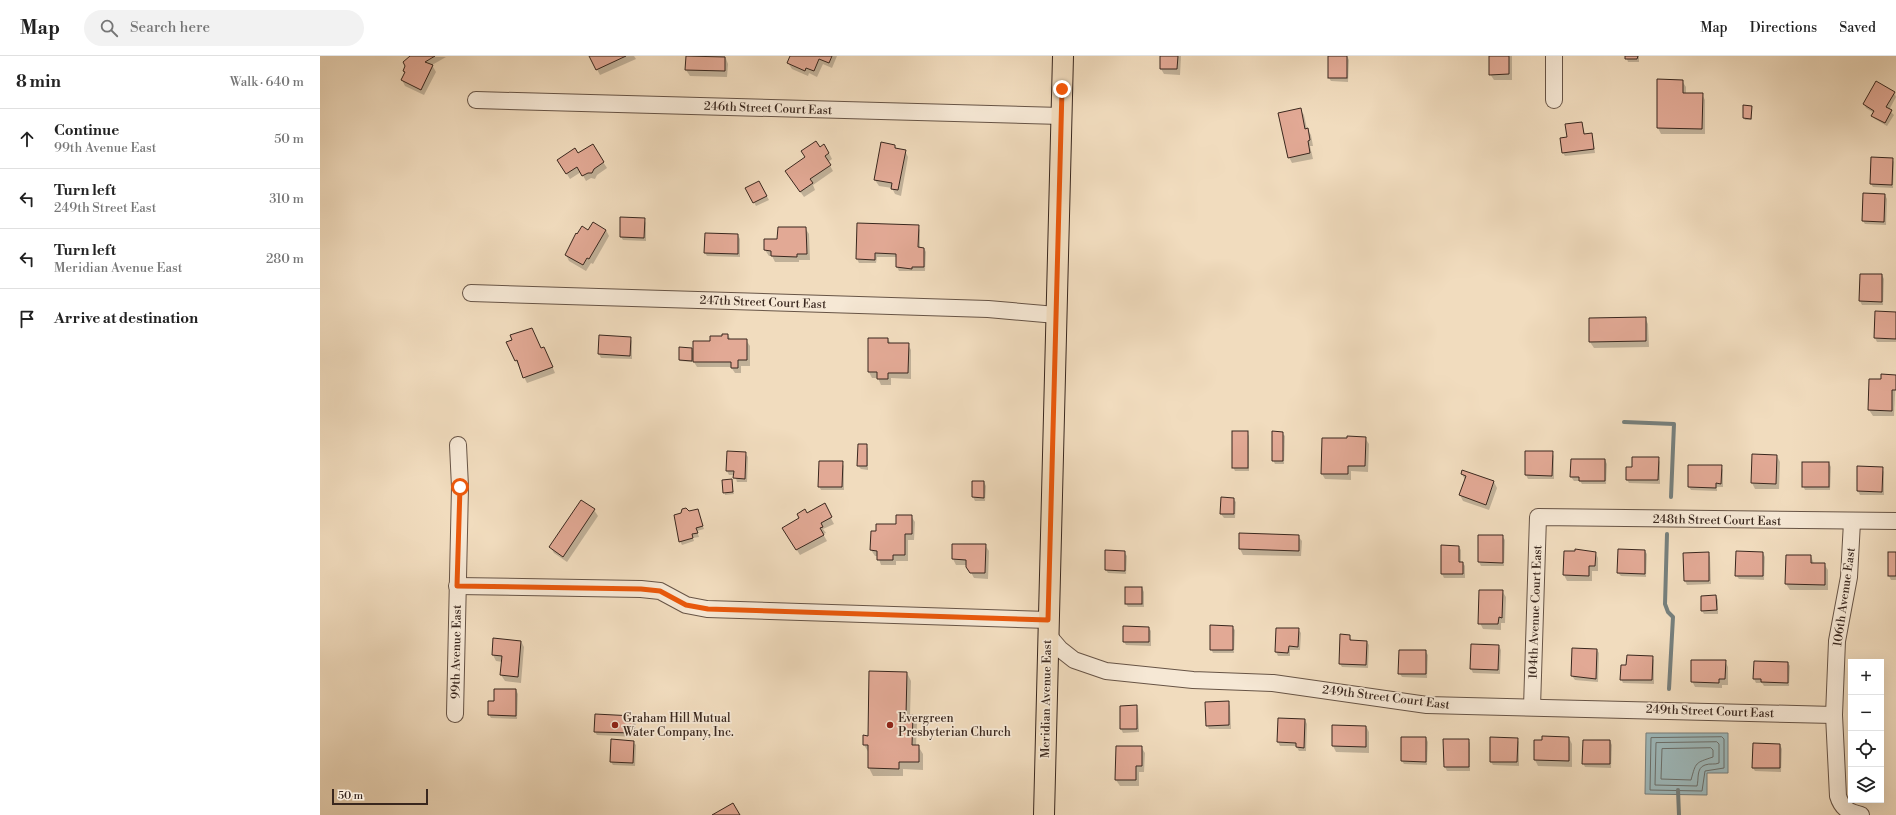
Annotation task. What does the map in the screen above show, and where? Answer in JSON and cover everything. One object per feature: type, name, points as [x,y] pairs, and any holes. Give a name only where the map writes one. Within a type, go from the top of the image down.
[{"type":"main road","name":"Meridian Avenue East","points":[[1044,815],[1061,116],[1064,56]]},
{"type":"street","points":[[1554,56],[1554,100]]},
{"type":"street","name":"246th Street Court East","points":[[476,100],[1061,116]]},
{"type":"street","name":"247th Street Court East","points":[[471,293],[980,309],[1056,315]]},
{"type":"street","name":"99th Avenue East","points":[[455,714],[460,487],[458,445]]},
{"type":"street","name":"248th Street Court East","points":[[1538,517],[1896,522]]},
{"type":"street","name":"104th Avenue Court East","points":[[1532,707],[1538,517]]},
{"type":"street","name":"106th Avenue East","points":[[1852,522],[1849,577],[1837,641],[1834,715],[1838,796],[1840,802],[1855,813]]},
{"type":"street","points":[[457,586],[641,589],[660,591],[686,605],[736,611],[820,612],[1048,628]]},
{"type":"street","name":"249th Street Court East","points":[[1048,628],[1060,649],[1074,660],[1098,669],[1123,673],[1193,680],[1273,683],[1427,705],[1834,715]]},
{"type":"water","points":[[1646,733],[1728,733],[1728,773],[1707,773],[1707,795],[1645,794]]},
{"type":"building","points":[[410,56],[435,56],[425,62],[433,65],[421,90],[401,80],[405,72],[403,71],[405,66],[403,62]]},
{"type":"building","points":[[589,56],[626,56],[596,70]]},
{"type":"building","points":[[686,56],[725,57],[725,71],[685,70]]},
{"type":"building","points":[[790,56],[832,56],[829,63],[819,59],[814,71],[806,68],[805,71],[787,63]]},
{"type":"building","points":[[1160,56],[1178,56],[1177,69],[1160,69]]},
{"type":"building","points":[[1328,56],[1347,56],[1347,78],[1328,78]]},
{"type":"building","points":[[1489,56],[1509,56],[1509,74],[1489,75]]},
{"type":"building","points":[[1625,56],[1638,56],[1637,59],[1625,59]]},
{"type":"building","points":[[1657,79],[1683,80],[1683,93],[1703,93],[1702,129],[1657,128]]},
{"type":"building","points":[[1876,81],[1895,92],[1886,107],[1892,110],[1885,123],[1871,116],[1874,111],[1863,104]]},
{"type":"building","points":[[1743,105],[1752,106],[1751,119],[1743,118]]},
{"type":"building","points":[[1301,108],[1305,129],[1308,128],[1310,153],[1288,158],[1278,113]]},
{"type":"building","points":[[1582,122],[1584,134],[1592,133],[1594,149],[1562,153],[1560,138],[1567,137],[1565,124]]},
{"type":"building","points":[[816,141],[820,147],[824,144],[829,153],[825,156],[831,165],[810,179],[813,183],[800,192],[785,171],[805,157],[801,151]]},
{"type":"building","points":[[881,142],[895,145],[895,148],[906,150],[898,190],[891,189],[892,183],[874,180]]},
{"type":"building","points":[[593,144],[604,162],[594,169],[592,173],[582,176],[577,167],[566,174],[557,160],[575,148],[578,153]]},
{"type":"building","points":[[1871,157],[1893,158],[1892,185],[1870,184]]},
{"type":"building","points":[[759,181],[767,196],[753,203],[745,188]]},
{"type":"building","points":[[1863,193],[1885,194],[1884,222],[1862,221]]},
{"type":"building","points":[[620,217],[645,218],[644,238],[620,237]]},
{"type":"building","points":[[593,222],[606,230],[589,259],[587,258],[583,265],[565,255],[576,233],[577,234],[582,226],[588,230]]},
{"type":"building","points":[[857,223],[919,225],[918,247],[924,248],[924,267],[912,267],[912,269],[896,267],[896,254],[875,253],[875,260],[856,259]]},
{"type":"building","points":[[778,227],[806,227],[807,254],[797,254],[797,257],[771,256],[771,251],[764,250],[764,239],[777,239]]},
{"type":"building","points":[[705,233],[738,234],[738,254],[704,253]]},
{"type":"building","points":[[1860,274],[1882,274],[1882,302],[1859,301]]},
{"type":"building","points":[[1875,311],[1896,312],[1896,339],[1874,338]]},
{"type":"building","points":[[1646,317],[1646,341],[1589,342],[1589,318]]},
{"type":"building","points":[[532,328],[541,348],[544,347],[553,367],[523,378],[517,360],[515,361],[506,342],[512,340],[510,335]]},
{"type":"building","points":[[722,334],[728,334],[728,339],[747,339],[747,360],[738,360],[738,368],[731,368],[731,362],[693,362],[693,341],[710,341],[710,336],[722,336]]},
{"type":"building","points":[[599,335],[631,337],[630,356],[598,354]]},
{"type":"building","points":[[868,338],[888,338],[888,343],[909,343],[908,373],[888,373],[888,379],[877,379],[877,372],[868,372]]},
{"type":"building","points":[[679,347],[692,348],[692,361],[679,360]]},
{"type":"building","points":[[1881,374],[1896,375],[1896,390],[1892,390],[1892,411],[1868,410],[1869,379],[1881,379]]},
{"type":"building","points":[[1232,431],[1248,431],[1248,468],[1232,468]]},
{"type":"building","points":[[1272,431],[1283,432],[1283,461],[1272,461]]},
{"type":"building","points":[[1347,436],[1366,437],[1365,466],[1348,466],[1348,474],[1321,474],[1322,438],[1347,438]]},
{"type":"building","points":[[858,444],[867,444],[867,466],[857,466]]},
{"type":"building","points":[[727,451],[746,452],[745,479],[733,478],[734,471],[726,471]]},
{"type":"building","points":[[1525,451],[1553,451],[1552,476],[1525,475]]},
{"type":"building","points":[[1752,454],[1777,455],[1776,484],[1751,483]]},
{"type":"building","points":[[1632,457],[1659,457],[1658,480],[1626,480],[1626,467],[1632,467]]},
{"type":"building","points":[[1571,459],[1605,459],[1605,481],[1579,481],[1579,477],[1570,477]]},
{"type":"building","points":[[819,461],[843,461],[842,487],[818,487]]},
{"type":"building","points":[[1802,462],[1829,462],[1829,487],[1802,487]]},
{"type":"building","points":[[1688,465],[1722,465],[1721,484],[1716,483],[1716,488],[1688,487]]},
{"type":"building","points":[[1857,466],[1883,467],[1882,492],[1857,491]]},
{"type":"building","points":[[1462,470],[1494,481],[1486,505],[1459,495],[1466,476],[1461,474]]},
{"type":"building","points":[[732,479],[733,492],[723,493],[722,480]]},
{"type":"building","points":[[972,481],[984,481],[984,498],[972,497]]},
{"type":"building","points":[[1221,497],[1234,498],[1234,514],[1220,514]]},
{"type":"building","points":[[581,500],[595,509],[563,557],[549,547]]},
{"type":"building","points":[[825,503],[832,517],[821,523],[823,527],[820,528],[824,535],[796,550],[782,528],[799,518],[797,514],[805,509],[807,513]]},
{"type":"building","points":[[686,508],[689,511],[698,509],[703,526],[696,528],[698,533],[692,534],[693,538],[679,542],[674,515],[681,513],[682,509]]},
{"type":"building","points":[[896,515],[912,515],[912,534],[905,534],[905,555],[893,555],[893,560],[877,560],[877,551],[870,550],[871,531],[876,531],[876,524],[896,524]]},
{"type":"building","points":[[1239,533],[1299,535],[1299,551],[1239,549]]},
{"type":"building","points":[[1478,535],[1503,535],[1503,563],[1478,562]]},
{"type":"building","points":[[952,544],[986,544],[985,573],[970,573],[966,567],[966,560],[952,559]]},
{"type":"building","points":[[1441,545],[1459,546],[1459,562],[1463,562],[1463,574],[1441,574]]},
{"type":"building","points":[[1575,549],[1596,552],[1595,566],[1589,566],[1589,576],[1563,575],[1564,551],[1575,551]]},
{"type":"building","points":[[1618,549],[1645,550],[1645,574],[1617,573]]},
{"type":"building","points":[[1105,550],[1125,551],[1125,571],[1105,570]]},
{"type":"building","points":[[1736,551],[1763,552],[1763,576],[1735,576]]},
{"type":"building","points":[[1709,552],[1709,581],[1684,581],[1683,553]]},
{"type":"building","points":[[1888,552],[1896,552],[1896,576],[1888,576]]},
{"type":"building","points":[[1786,555],[1811,555],[1811,563],[1825,563],[1825,585],[1785,584]]},
{"type":"building","points":[[1125,587],[1142,587],[1142,604],[1125,604]]},
{"type":"building","points":[[1479,590],[1503,590],[1502,618],[1499,617],[1498,624],[1478,624]]},
{"type":"building","points":[[1716,595],[1717,610],[1701,611],[1701,596]]},
{"type":"building","points":[[1210,625],[1233,626],[1233,650],[1210,650]]},
{"type":"building","points":[[1123,626],[1149,627],[1149,642],[1123,642]]},
{"type":"building","points":[[1276,628],[1299,628],[1298,647],[1289,646],[1288,653],[1275,652]]},
{"type":"building","points":[[1340,634],[1350,635],[1350,640],[1367,641],[1366,665],[1339,664]]},
{"type":"building","points":[[493,638],[521,641],[518,677],[500,675],[502,656],[492,655]]},
{"type":"building","points":[[1471,644],[1499,645],[1498,670],[1470,669]]},
{"type":"building","points":[[1572,648],[1597,649],[1596,679],[1571,676]]},
{"type":"building","points":[[1399,650],[1426,650],[1426,674],[1398,674]]},
{"type":"building","points":[[1627,655],[1653,656],[1652,680],[1620,680],[1621,665],[1626,665]]},
{"type":"building","points":[[1691,660],[1726,660],[1725,679],[1719,679],[1719,683],[1691,682]]},
{"type":"building","points":[[1754,661],[1788,662],[1788,683],[1761,682],[1761,679],[1753,679]]},
{"type":"building","name":"Evergreen Presbyterian Church","points":[[869,671],[907,672],[906,715],[913,715],[912,745],[919,745],[919,762],[899,762],[899,769],[868,768],[868,745],[863,745],[863,735],[868,736]]},
{"type":"building","points":[[494,689],[516,689],[516,716],[488,715],[488,701],[494,701]]},
{"type":"building","points":[[1229,701],[1229,725],[1206,726],[1205,702]]},
{"type":"building","points":[[1137,705],[1137,729],[1120,729],[1120,706]]},
{"type":"building","points":[[595,714],[634,716],[634,733],[594,732]]},
{"type":"building","points":[[1278,718],[1305,719],[1304,748],[1296,747],[1296,743],[1277,742]]},
{"type":"building","points":[[1332,725],[1366,726],[1366,747],[1332,746]]},
{"type":"building","points":[[1542,736],[1569,737],[1569,761],[1534,760],[1534,740],[1542,740]]},
{"type":"building","points":[[1401,737],[1426,737],[1426,762],[1401,761]]},
{"type":"building","points":[[1490,737],[1518,738],[1517,762],[1490,762]]},
{"type":"building","points":[[611,739],[634,741],[633,763],[610,762]]},
{"type":"building","points":[[1443,739],[1469,739],[1469,767],[1444,767]]},
{"type":"building","points":[[1583,740],[1610,740],[1610,764],[1582,764]]},
{"type":"building","points":[[1753,743],[1780,744],[1780,768],[1752,768]]},
{"type":"building","points":[[1116,746],[1142,746],[1142,766],[1136,766],[1136,780],[1115,780]]},
{"type":"building","points":[[733,803],[740,815],[712,815]]},
{"type":"waterway","points":[[1624,422],[1674,424],[1671,497]]},
{"type":"waterway","points":[[1667,534],[1665,604],[1668,612],[1673,617],[1669,689]]},
{"type":"waterway","points":[[1678,790],[1679,815]]},
{"type":"place","name":"Graham Hill Mutual Water Company, Inc.","points":[[615,725]]},
{"type":"place","name":"Evergreen Presbyterian Church","points":[[890,725]]},
{"type":"route","points":[[460,487],[457,586],[641,589],[660,591],[671,599],[686,605],[708,609],[1048,620],[1062,89]]}]
